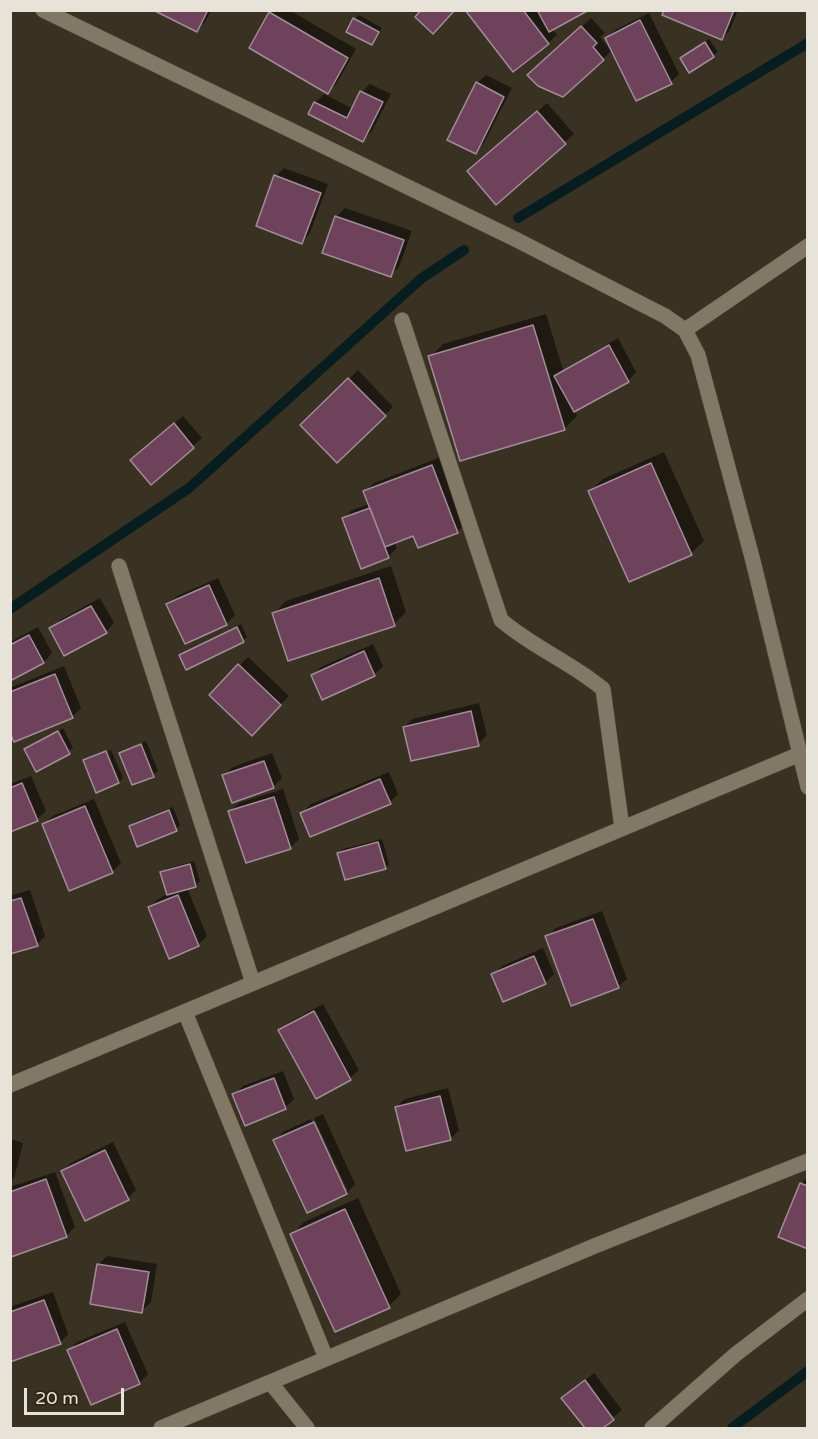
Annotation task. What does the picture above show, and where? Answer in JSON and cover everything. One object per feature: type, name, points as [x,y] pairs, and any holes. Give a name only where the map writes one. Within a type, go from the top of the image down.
[{"type":"street","points":[[43,10],[515,239],[665,316],[685,330],[698,355],[753,561],[807,787]]},
{"type":"street","points":[[685,330],[807,246]]},
{"type":"street","points":[[402,320],[501,620],[515,632],[587,675],[603,689],[622,828]]},
{"type":"street","points":[[119,566],[253,983]]},
{"type":"street","points":[[10,1085],[800,754]]},
{"type":"street","points":[[185,1012],[326,1358]]},
{"type":"street","points":[[161,1428],[597,1245],[807,1161]]},
{"type":"street","points":[[652,1428],[736,1354],[807,1299]]},
{"type":"street","points":[[270,1382],[307,1428]]},
{"type":"building","points":[[153,10],[208,10],[197,32]]},
{"type":"building","points":[[421,10],[455,10],[433,34],[415,17]]},
{"type":"building","points":[[465,10],[523,10],[549,44],[513,72]]},
{"type":"building","points":[[537,10],[589,10],[549,32]]},
{"type":"building","points":[[664,10],[734,10],[722,40],[662,15]]},
{"type":"building","points":[[269,12],[348,58],[328,94],[249,48]]},
{"type":"building","points":[[353,18],[379,32],[372,45],[346,32]]},
{"type":"building","points":[[640,20],[672,84],[636,101],[605,38]]},
{"type":"building","points":[[581,26],[597,43],[593,47],[604,60],[563,97],[538,86],[527,75]]},
{"type":"building","points":[[705,42],[714,57],[689,73],[680,58]]},
{"type":"building","points":[[476,82],[504,97],[476,154],[447,140]]},
{"type":"building","points":[[360,91],[383,102],[363,142],[308,114],[314,102],[347,118]]},
{"type":"building","points":[[537,111],[566,144],[496,205],[467,171]]},
{"type":"building","points":[[274,175],[321,193],[302,244],[256,226]]},
{"type":"building","points":[[335,216],[404,240],[391,277],[322,253]]},
{"type":"building","points":[[533,325],[565,430],[460,461],[428,356]]},
{"type":"building","points":[[609,345],[629,382],[574,412],[554,376]]},
{"type":"building","points":[[348,378],[386,416],[337,463],[300,425]]},
{"type":"building","points":[[174,423],[194,448],[151,485],[130,460]]},
{"type":"building","points":[[651,463],[692,555],[629,582],[588,491]]},
{"type":"building","points":[[432,465],[458,533],[418,548],[413,536],[385,547],[363,491]]},
{"type":"building","points":[[370,508],[389,558],[361,569],[342,518]]},
{"type":"building","points":[[379,578],[395,626],[288,661],[272,613]]},
{"type":"building","points":[[209,585],[227,625],[185,644],[166,604]]},
{"type":"building","points":[[91,606],[107,633],[64,656],[49,628]]},
{"type":"building","points":[[237,627],[244,642],[186,670],[179,655]]},
{"type":"building","points":[[29,635],[44,663],[10,681],[10,645]]},
{"type":"building","points":[[364,651],[375,676],[322,700],[311,675]]},
{"type":"building","points":[[238,664],[281,705],[252,736],[209,695]]},
{"type":"building","points":[[55,674],[73,718],[14,742],[10,733],[10,692]]},
{"type":"building","points":[[471,711],[479,746],[411,761],[403,727]]},
{"type":"building","points":[[58,731],[70,754],[36,772],[24,749]]},
{"type":"building","points":[[141,744],[154,777],[132,785],[119,753]]},
{"type":"building","points":[[106,751],[119,783],[96,793],[83,760]]},
{"type":"building","points":[[264,761],[274,788],[232,803],[222,775]]},
{"type":"building","points":[[380,779],[391,804],[310,837],[300,813]]},
{"type":"building","points":[[22,783],[38,821],[10,832],[10,788]]},
{"type":"building","points":[[274,797],[291,849],[246,863],[228,811]]},
{"type":"building","points":[[85,806],[113,873],[69,891],[42,824]]},
{"type":"building","points":[[169,810],[177,831],[137,847],[129,826]]},
{"type":"building","points":[[378,842],[386,869],[345,880],[337,853]]},
{"type":"building","points":[[190,864],[196,887],[167,895],[160,872]]},
{"type":"building","points":[[178,895],[199,946],[169,959],[148,907]]},
{"type":"building","points":[[21,898],[38,946],[10,954],[10,901]]},
{"type":"building","points":[[593,919],[619,988],[571,1006],[545,936]]},
{"type":"building","points":[[534,956],[546,984],[503,1002],[491,974]]},
{"type":"building","points":[[314,1011],[351,1080],[316,1099],[278,1030]]},
{"type":"building","points":[[274,1078],[286,1109],[245,1126],[232,1094]]},
{"type":"building","points":[[440,1096],[451,1140],[406,1151],[395,1107]]},
{"type":"building","points":[[314,1122],[347,1194],[307,1213],[273,1140]]},
{"type":"building","points":[[105,1150],[129,1200],[85,1221],[61,1171]]},
{"type":"building","points":[[46,1179],[67,1237],[11,1257],[10,1192]]},
{"type":"building","points":[[800,1183],[808,1186],[808,1249],[778,1237]]},
{"type":"building","points":[[345,1209],[390,1308],[335,1332],[290,1234]]},
{"type":"building","points":[[97,1264],[149,1272],[142,1313],[90,1304]]},
{"type":"building","points":[[44,1300],[61,1344],[10,1362],[10,1312]]},
{"type":"building","points":[[117,1329],[140,1384],[91,1405],[67,1350]]},
{"type":"building","points":[[585,1380],[614,1420],[603,1428],[585,1428],[561,1398]]},
{"type":"waterway","points":[[518,218],[808,43]]},
{"type":"waterway","points":[[10,609],[189,488],[422,278],[464,250]]},
{"type":"waterway","points":[[732,1428],[808,1371]]}]
